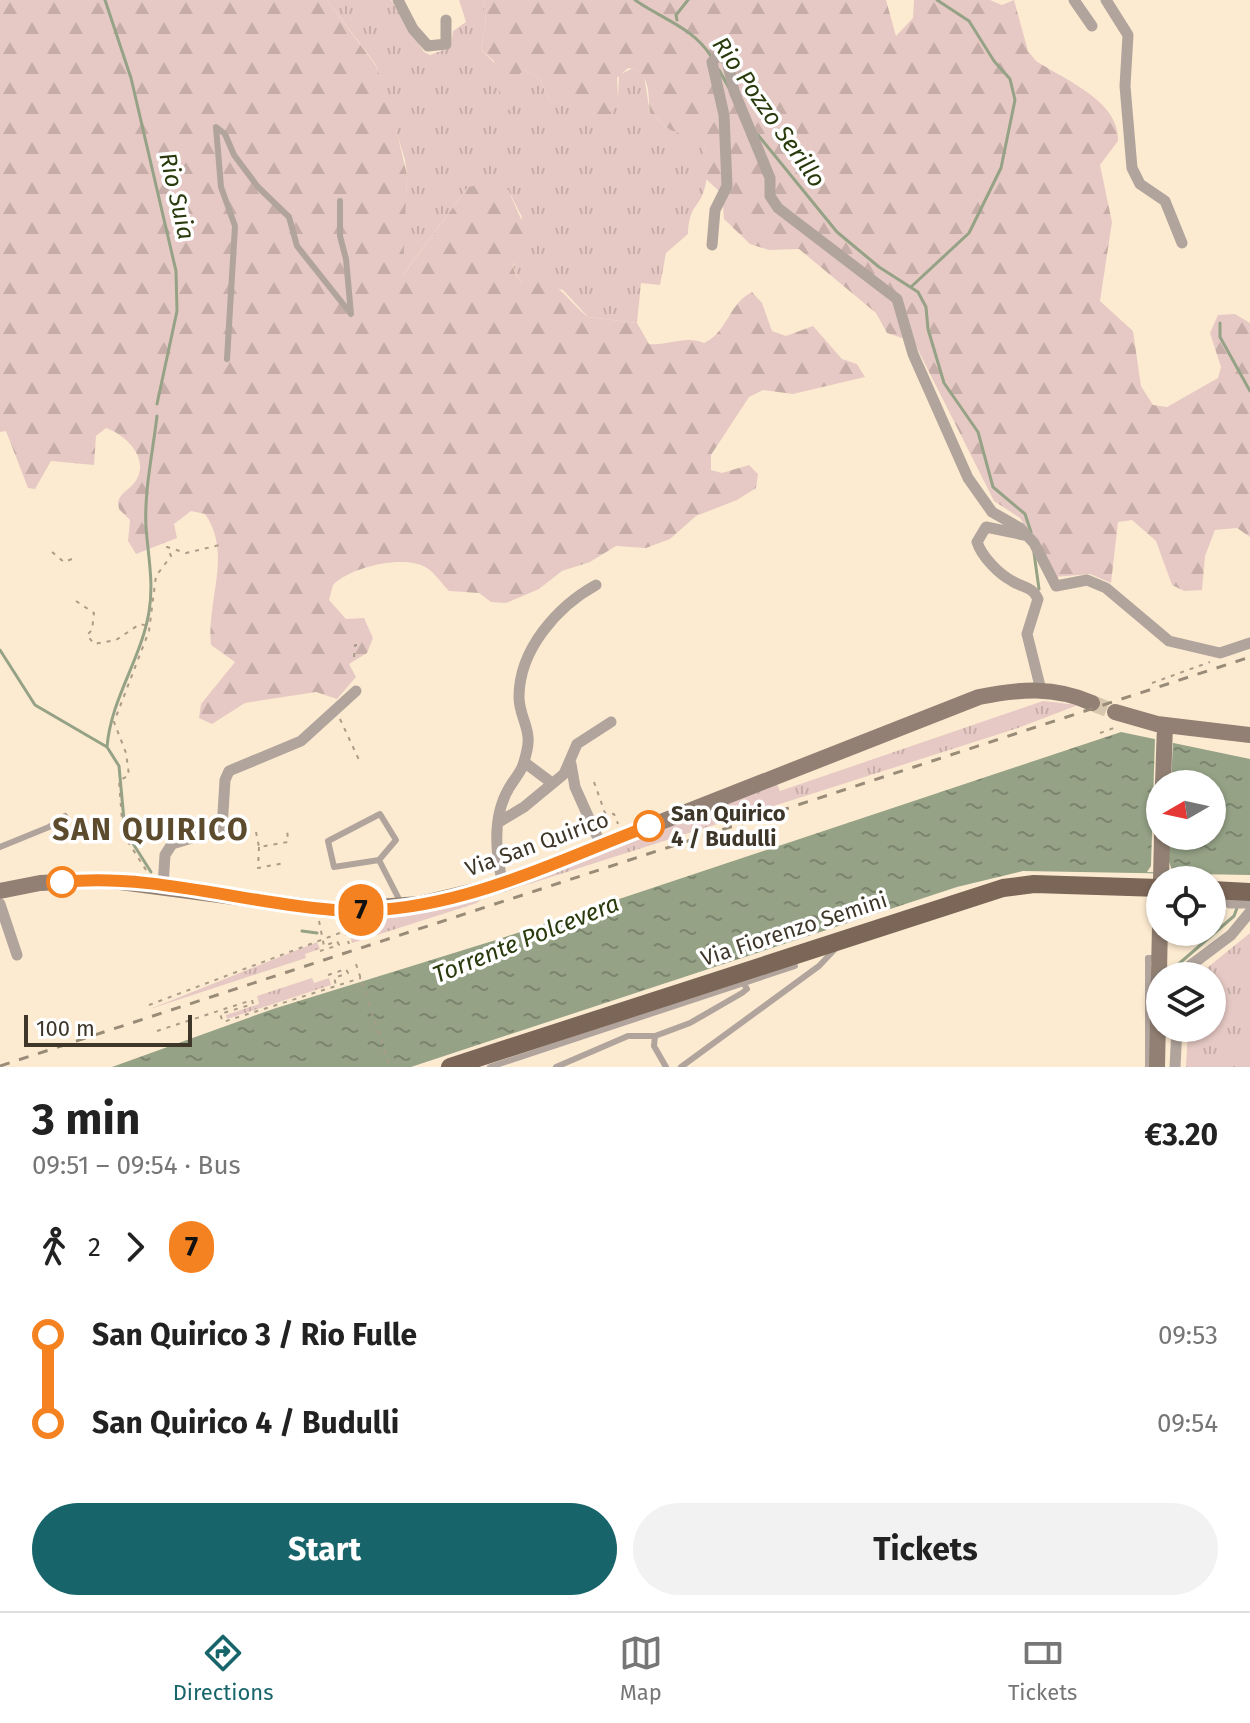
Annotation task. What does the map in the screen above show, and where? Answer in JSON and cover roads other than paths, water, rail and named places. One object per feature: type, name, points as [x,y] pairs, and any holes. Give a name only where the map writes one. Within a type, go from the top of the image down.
[{"type":"main road","name":"Via San Quirico","points":[[0,891],[74,880],[105,880],[333,910],[403,907],[503,884],[962,703],[995,694],[1041,690],[1066,693],[1092,703]]},
{"type":"main road","points":[[1116,719],[1165,732],[1250,735]]},
{"type":"main road","points":[[1164,770],[1165,732]]},
{"type":"main road","name":"Via Fiorenzo Semini","points":[[450,1067],[789,962],[849,935],[1018,885],[1146,881]]},
{"type":"main road","points":[[1226,891],[1250,892]]},
{"type":"main road","points":[[1157,1067],[1159,946]]},
{"type":"street","points":[[398,0],[413,29],[428,46],[446,44],[446,20]]},
{"type":"street","points":[[1074,0],[1092,26]]},
{"type":"street","points":[[1106,0],[1128,35],[1125,86],[1132,168],[1140,184],[1165,201],[1182,243]]},
{"type":"street","points":[[712,245],[715,210],[727,186],[724,115],[712,62],[720,54],[727,61],[734,91],[770,178],[770,196],[778,208],[897,299],[913,354],[968,478],[992,512],[1034,543],[1056,586],[1087,580],[1106,588],[1169,641],[1220,653],[1250,643]]},
{"type":"street","points":[[1025,535],[986,527],[980,532],[977,542],[995,567],[1013,582],[1030,588],[1038,599],[1027,634],[1041,690]]},
{"type":"street","points":[[503,884],[495,839],[509,788],[521,776],[531,735],[519,698],[527,658],[572,598],[596,585]]},
{"type":"street","points":[[163,886],[165,855],[172,844],[222,829],[225,780],[229,771],[301,741],[356,691]]},
{"type":"street","points":[[601,845],[575,787],[571,764],[577,744],[611,722]]},
{"type":"street","points":[[524,762],[552,783]]},
{"type":"street","points":[[499,822],[524,807],[571,764]]},
{"type":"street","points":[[1230,903],[1250,903]]},
{"type":"street","points":[[0,904],[17,955]]},
{"type":"street","points":[[1194,962],[1249,916]]},
{"type":"street","points":[[1175,1067],[1176,1042]]},
{"type":"lane","points":[[227,359],[235,226],[221,187],[216,127],[225,134],[234,155],[258,187],[289,217],[297,246],[351,314],[346,259],[340,236],[340,201]]},
{"type":"lane","points":[[380,814],[396,840],[379,860],[334,867],[328,841],[380,814]]},
{"type":"lane","points":[[0,847],[49,827],[65,816]]},
{"type":"lane","points":[[379,860],[403,907]]},
{"type":"lane","points":[[681,1067],[819,966],[849,935]]},
{"type":"lane","points":[[1148,1067],[1148,958],[1159,958]]},
{"type":"lane","points":[[490,1067],[770,977],[789,962],[797,981]]},
{"type":"lane","points":[[556,1067],[628,1036],[655,1036],[690,1023],[742,993],[747,989],[744,984]]},
{"type":"lane","points":[[655,1036],[654,1046],[664,1065]]},
{"type":"water","name":"Torrente Polcevera","points":[[1121,732],[1250,759],[1250,875],[1226,875],[1226,866],[1146,866],[1146,873],[1023,871],[957,887],[411,1067],[112,1067],[273,1009],[499,939]]},
{"type":"waterway","name":"Rio Suia","points":[[105,0],[131,78],[176,271],[177,311],[157,404]]},
{"type":"waterway","name":"Rio Pozzo Serillo","points":[[635,0],[686,31],[711,56]]},
{"type":"waterway","points":[[677,20],[676,15],[688,0]]},
{"type":"waterway","points":[[912,286],[969,233],[1001,168],[1015,100],[1010,79],[994,61],[969,21],[937,0]]},
{"type":"waterway","name":"Rio Pozzo Serillo","points":[[719,70],[729,88]]},
{"type":"waterway","name":"Rio Pozzo Serillo","points":[[758,135],[837,232],[879,267],[918,292],[926,307],[928,329],[944,383],[978,432],[993,487],[1025,514],[1031,532]]},
{"type":"waterway","points":[[1220,323],[1220,337],[1250,391]]},
{"type":"waterway","name":"Rio Suia","points":[[107,747],[114,712],[140,646],[149,612],[151,580],[146,513],[157,416]]},
{"type":"waterway","name":"Rio Pozzo Serillo","points":[[1034,553],[1039,589]]},
{"type":"waterway","points":[[0,650],[35,705],[107,747],[119,766],[125,831],[151,872]]},
{"type":"waterway","points":[[1181,962],[1234,916],[1237,908]]},
{"type":"waterway","points":[[302,931],[317,933]]},
{"type":"tunnel","points":[[1092,703],[1115,712]]},
{"type":"railway","points":[[0,1066],[1250,657]]},
{"type":"place","name":"San Quirico 4 / Budulli","points":[[649,826]]},
{"type":"district","name":"SAN QUIRICO","points":[[151,830]]}]
